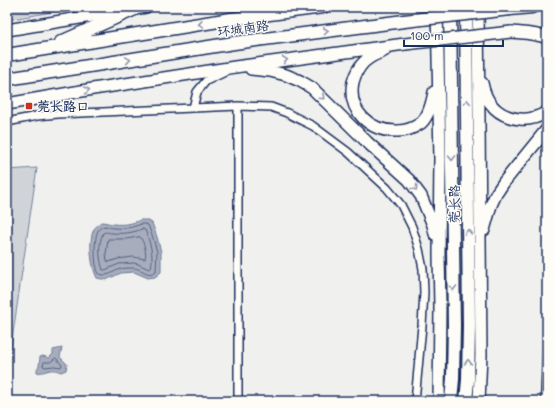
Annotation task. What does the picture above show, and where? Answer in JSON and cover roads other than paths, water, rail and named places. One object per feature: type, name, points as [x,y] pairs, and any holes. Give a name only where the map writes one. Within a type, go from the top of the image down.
[{"type":"highway","name":"环城南路","points":[[7,55],[231,19],[323,7]]},
{"type":"highway","name":"莞长路","points":[[450,7],[454,326],[451,401]]},
{"type":"highway","name":"莞长路","points":[[466,7],[469,326],[466,401]]},
{"type":"highway","name":"环城南路","points":[[7,80],[234,43],[404,21],[532,7]]},
{"type":"highway","points":[[45,49],[140,8]]},
{"type":"main road","points":[[437,7],[440,159],[439,401]]},
{"type":"main road","points":[[478,7],[481,354],[479,401]]},
{"type":"main road","points":[[7,30],[140,8]]},
{"type":"main road","points":[[7,104],[235,67],[405,44],[547,29]]},
{"type":"main road","points":[[511,32],[535,34],[547,38]]},
{"type":"main road","points":[[405,44],[383,51],[368,58],[362,64],[354,77],[352,87],[354,104],[358,113],[365,121],[373,126],[392,131],[402,131],[413,128],[421,123],[426,117],[433,98],[438,62]]},
{"type":"main road","points":[[479,60],[484,92],[491,104],[501,114],[508,117],[525,119],[534,118],[547,112]]},
{"type":"main road","points":[[235,67],[270,71],[286,75],[312,88],[367,142],[409,180],[421,196],[433,225],[439,254]]},
{"type":"main road","points":[[480,252],[487,218],[496,194],[547,129]]},
{"type":"street","points":[[193,108],[197,92],[206,81],[235,67]]},
{"type":"street","points":[[238,106],[238,401]]},
{"type":"street","points":[[7,122],[37,116],[58,114],[238,106],[271,107],[314,126],[348,152],[387,188],[401,205],[412,227],[423,269],[424,292],[415,401]]},
{"type":"water","points":[[147,220],[152,223],[161,252],[161,272],[155,277],[148,278],[134,272],[121,273],[106,280],[97,278],[93,267],[91,254],[91,240],[95,228],[101,222],[124,224]]},
{"type":"water","points":[[62,348],[60,357],[67,364],[66,370],[61,372],[52,370],[37,372],[40,357],[43,356],[49,358],[53,354],[53,350]]},
{"type":"place","name":"莞长路口","points":[[29,106]]}]
